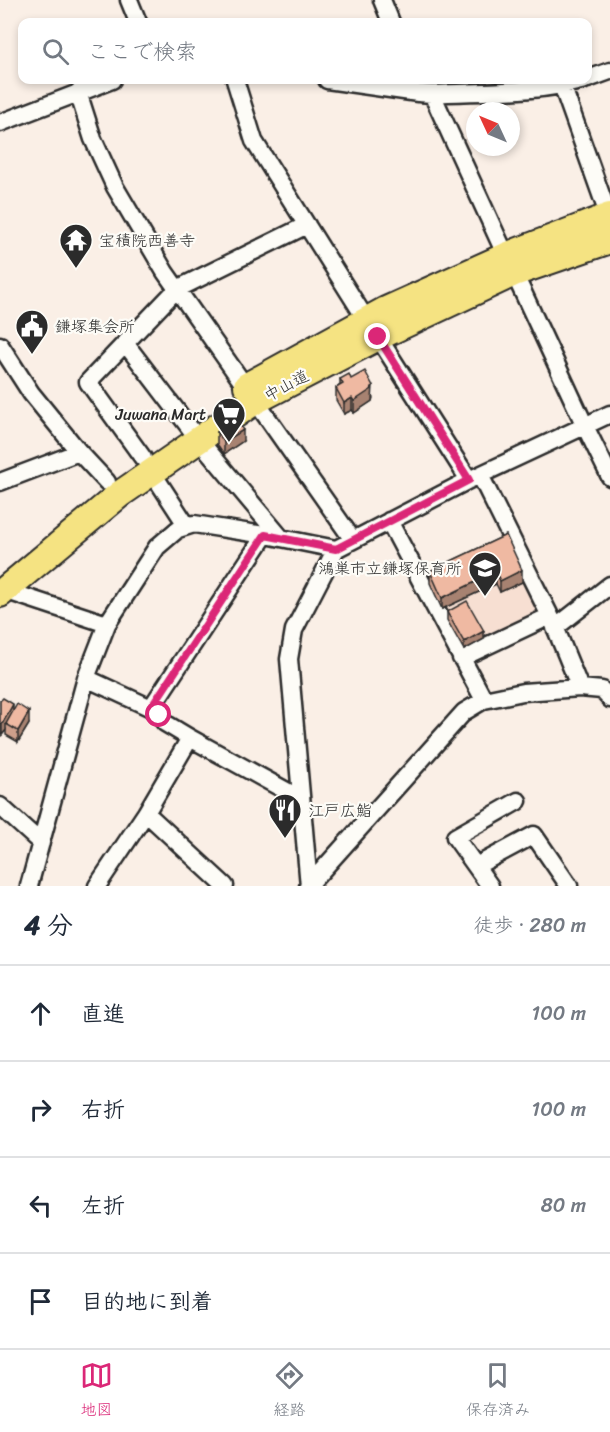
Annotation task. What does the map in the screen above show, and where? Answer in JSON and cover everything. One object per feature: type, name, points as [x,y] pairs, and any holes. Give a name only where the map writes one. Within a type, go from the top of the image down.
[{"type":"highway","name":"中山道","points":[[1,585],[120,494],[148,465],[250,394],[373,329],[610,217]]},
{"type":"highway","name":"中山道","points":[[510,265],[610,240]]},
{"type":"highway","name":"中山道","points":[[1,585],[107,482],[148,465]]},
{"type":"street","points":[[129,0],[136,18]]},
{"type":"street","points":[[382,0],[389,18]]},
{"type":"street","points":[[592,77],[610,71]]},
{"type":"street","points":[[0,123],[101,84]]},
{"type":"street","points":[[236,84],[254,141],[373,329],[475,477],[553,622],[580,688]]},
{"type":"street","points":[[369,84],[421,89],[526,89],[566,84]]},
{"type":"street","points":[[562,85],[610,217]]},
{"type":"street","points":[[421,89],[510,265],[610,477]]},
{"type":"street","points":[[78,92],[93,139],[115,187],[165,272],[353,540]]},
{"type":"street","points":[[187,526],[148,465],[88,382],[177,289],[307,225]]},
{"type":"street","points":[[125,343],[273,537]]},
{"type":"street","points":[[0,345],[31,393],[79,452],[107,482]]},
{"type":"street","points":[[309,886],[289,658],[294,630],[336,549],[475,477],[610,414]]},
{"type":"street","points":[[2,479],[79,452]]},
{"type":"street","points":[[389,521],[484,700]]},
{"type":"street","points":[[29,886],[86,678],[106,624],[157,547],[178,530],[194,524],[336,549]]},
{"type":"street","points":[[151,708],[273,537]]},
{"type":"street","points":[[1,585],[106,624]]},
{"type":"street","points":[[461,658],[553,622],[610,585]]},
{"type":"street","points":[[86,678],[151,708],[165,723],[302,799]]},
{"type":"street","points":[[309,886],[464,712],[484,700],[523,692],[580,688],[607,693]]},
{"type":"street","points":[[97,886],[146,813],[190,738]]},
{"type":"street","points":[[490,886],[455,837],[518,801]]},
{"type":"street","points":[[0,806],[41,843]]},
{"type":"street","points":[[146,813],[225,886]]},
{"type":"street","points":[[476,866],[534,835],[569,886]]},
{"type":"shaded area","name":"鴻巣市立鎌塚保育所","points":[[506,540],[544,615],[462,653],[426,578]]},
{"type":"building","points":[[365,371],[373,386],[372,389],[354,401],[352,398],[344,403],[336,388],[343,384],[340,379],[349,374],[351,379]]},
{"type":"building","points":[[236,420],[243,430],[224,442],[217,432]]},
{"type":"building","points":[[506,535],[522,570],[500,581],[496,572],[442,598],[430,571]]},
{"type":"building","points":[[467,601],[484,631],[464,642],[447,612]]},
{"type":"building","points":[[3,698],[13,704],[0,724],[0,701]]},
{"type":"building","points":[[17,704],[29,712],[18,731],[6,724]]},
{"type":"place","name":"宝積院西善寺","points":[[76,269]]},
{"type":"place","name":"鎌塚集会所","points":[[32,355]]},
{"type":"place","name":"Juwana Mart","points":[[229,443]]},
{"type":"place","name":"鴻巣市立鎌塚保育所","points":[[485,597]]},
{"type":"place","name":"江戸広鮨","points":[[285,839]]},
{"type":"route","points":[[159,715],[151,708],[265,535],[336,549],[469,480],[378,337]]}]
